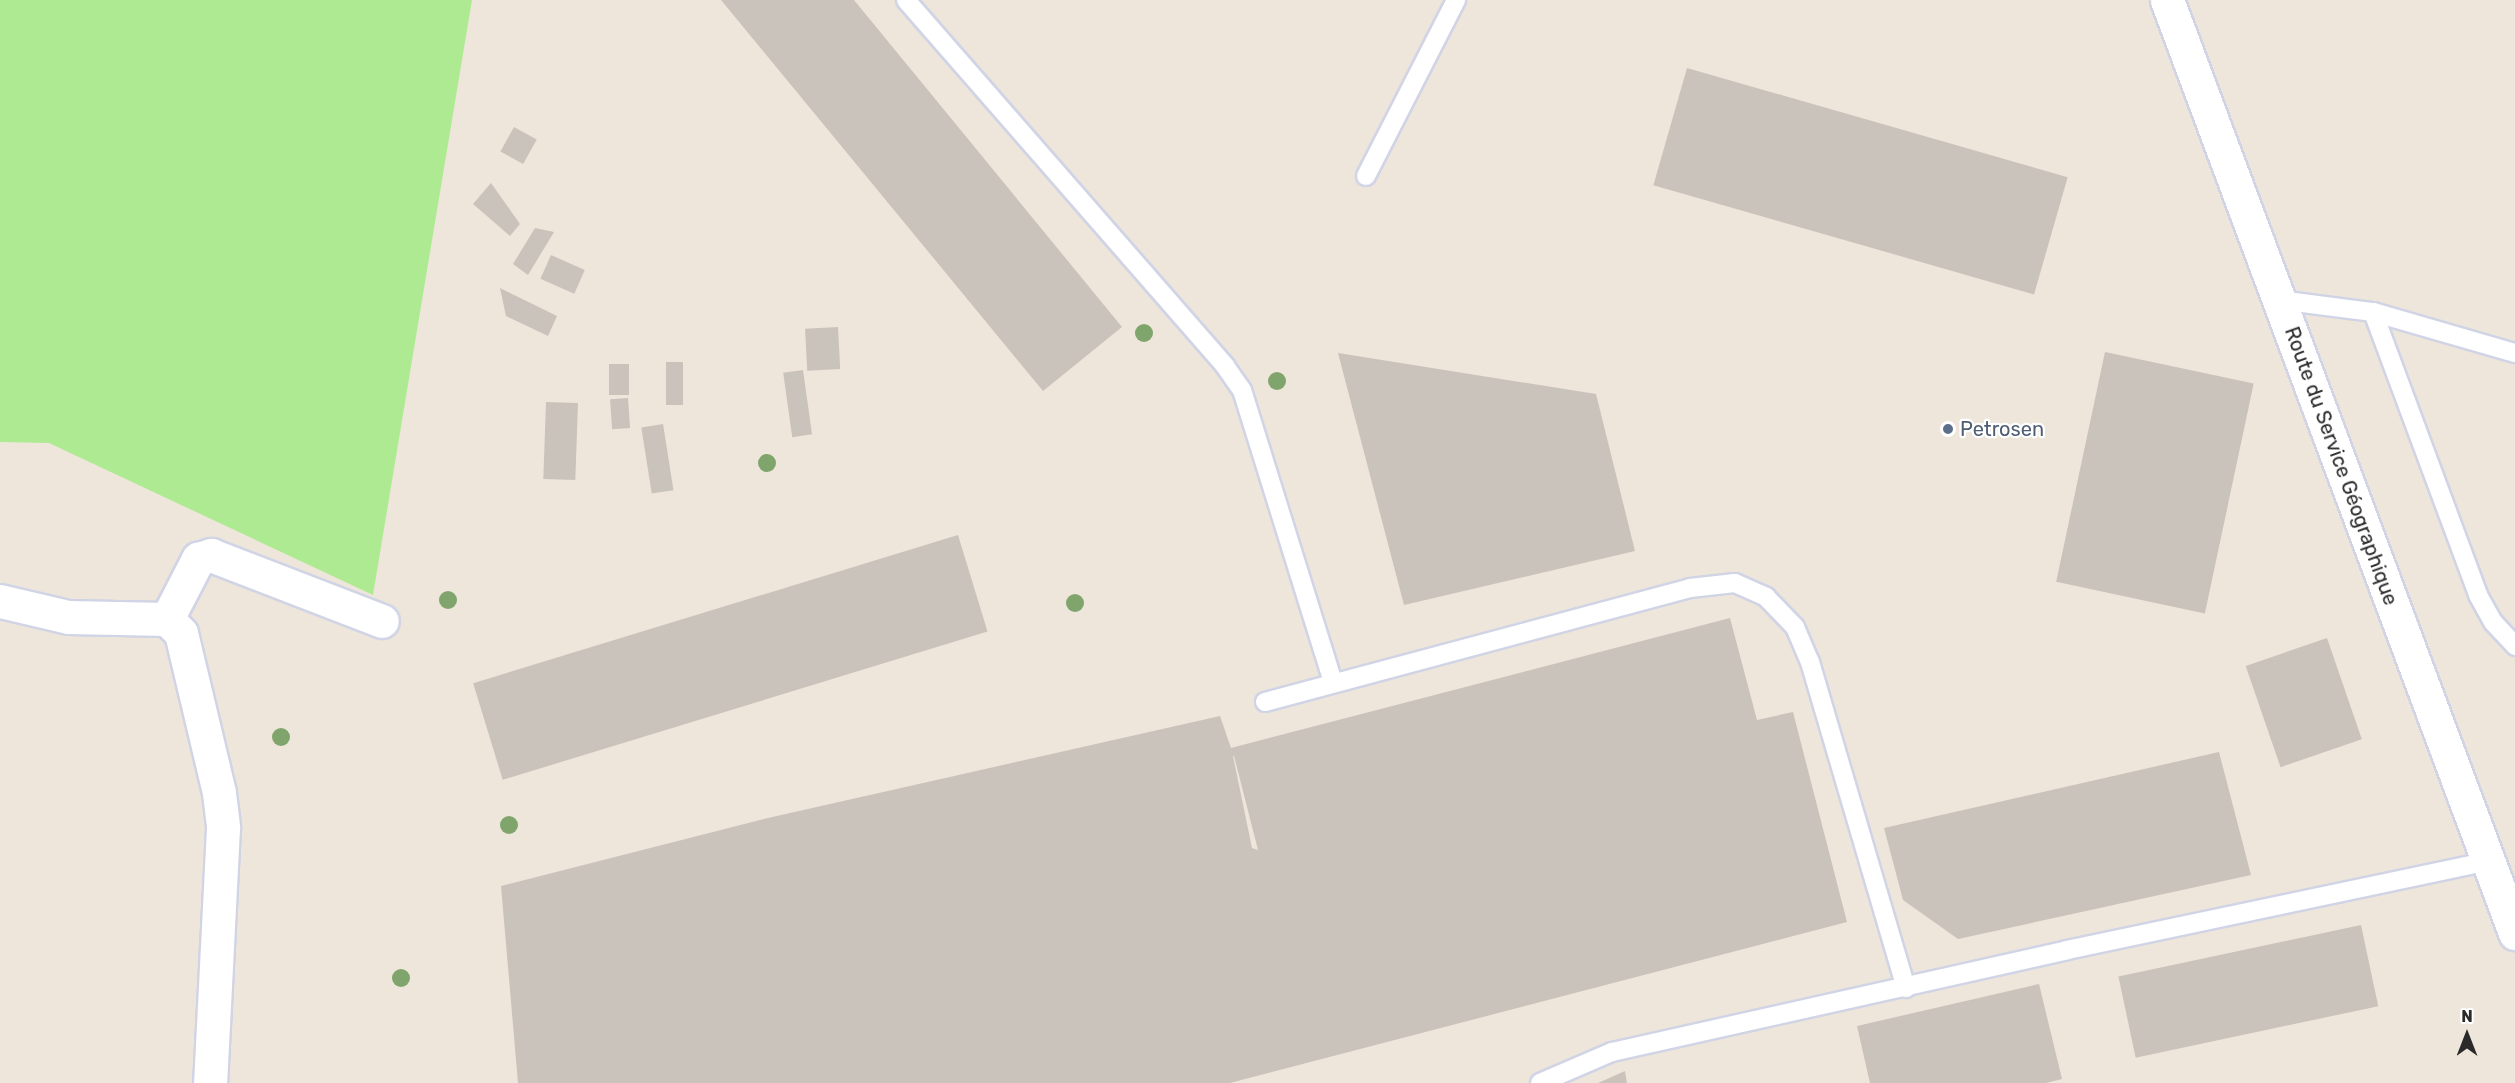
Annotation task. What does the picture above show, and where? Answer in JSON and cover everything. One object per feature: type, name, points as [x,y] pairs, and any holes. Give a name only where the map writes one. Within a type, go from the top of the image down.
[{"type":"street","name":"Route du Service Géographique","points":[[2167,0],[2515,933]]},
{"type":"street","points":[[167,619],[198,559],[211,555],[382,621]]},
{"type":"street","points":[[0,600],[68,617],[167,619],[181,633],[223,828],[210,1083]]},
{"type":"lane","points":[[906,0],[1225,366],[1242,390],[1333,683]]},
{"type":"lane","points":[[1366,176],[1456,0]]},
{"type":"lane","points":[[2279,300],[2373,312],[2515,353]]},
{"type":"lane","points":[[2373,312],[2478,594],[2493,622],[2515,646]]},
{"type":"lane","points":[[1265,702],[1690,588],[1735,583],[1766,597],[1795,627],[1810,662],[1906,988]]},
{"type":"lane","points":[[1540,1083],[1612,1052],[1906,988],[2067,950],[2488,861]]},
{"type":"green space","points":[[0,0],[472,0],[373,595],[49,443],[0,442]]},
{"type":"building","points":[[721,0],[854,0],[1122,327],[1043,391]]},
{"type":"building","points":[[1687,68],[2068,177],[2034,294],[1653,185]]},
{"type":"building","points":[[514,127],[537,140],[523,164],[500,151]]},
{"type":"building","points":[[491,183],[520,224],[510,236],[473,204]]},
{"type":"building","points":[[535,228],[554,232],[528,275],[513,264]]},
{"type":"building","points":[[551,255],[585,270],[574,294],[540,279]]},
{"type":"building","points":[[500,288],[557,316],[548,336],[506,316]]},
{"type":"building","points":[[838,327],[840,369],[807,371],[805,329]]},
{"type":"building","points":[[2105,352],[2254,384],[2205,613],[2056,582]]},
{"type":"building","points":[[1338,353],[1596,394],[1635,551],[1404,605]]},
{"type":"building","points":[[666,362],[683,362],[683,405],[666,405]]},
{"type":"building","points":[[609,364],[629,364],[629,395],[609,395]]},
{"type":"building","points":[[803,370],[812,434],[792,437],[783,373]]},
{"type":"building","points":[[628,398],[630,428],[612,429],[610,399]]},
{"type":"building","points":[[546,402],[578,403],[575,480],[543,479]]},
{"type":"building","points":[[663,424],[673,490],[652,494],[641,427]]},
{"type":"building","points":[[958,535],[988,632],[503,780],[473,683]]},
{"type":"building","points":[[1730,618],[1757,720],[1793,712],[1847,922],[1230,1083],[518,1083],[501,886],[768,818],[1220,716],[1231,748]],"holes":[[[1234,756],[1258,850],[1252,848]]]},
{"type":"building","points":[[2327,638],[2362,739],[2281,767],[2246,666]]},
{"type":"building","points":[[2219,752],[2251,875],[1958,939],[1903,900],[1884,828]]},
{"type":"building","points":[[2361,925],[2378,1006],[2136,1058],[2118,977]]},
{"type":"building","points":[[2039,984],[2062,1079],[2046,1083],[1870,1083],[1857,1026]]},
{"type":"building","points":[[1625,1071],[1627,1083],[1598,1083]]},
{"type":"place","name":"Petrosen","points":[[1948,429]]}]
